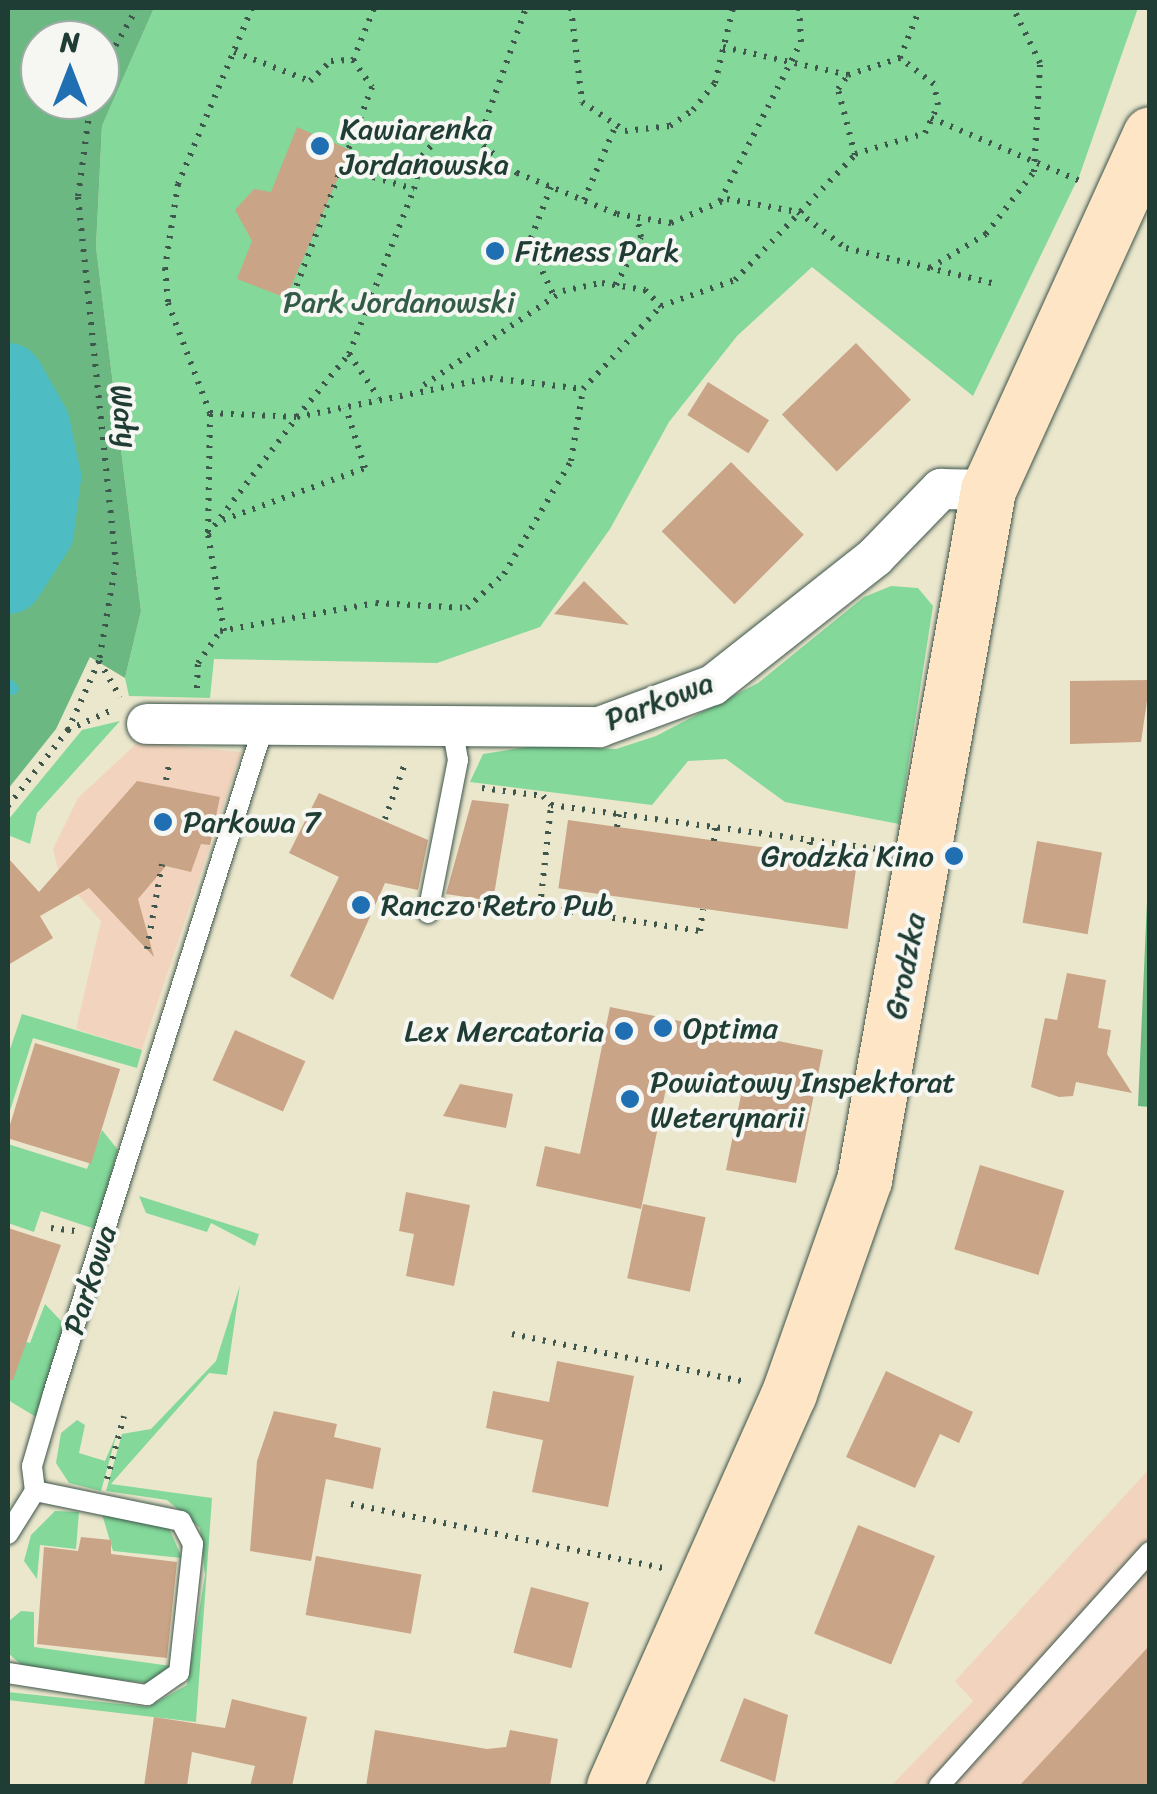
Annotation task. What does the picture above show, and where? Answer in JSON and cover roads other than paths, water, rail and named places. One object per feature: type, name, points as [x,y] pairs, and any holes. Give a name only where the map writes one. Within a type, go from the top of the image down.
[{"type":"street","name":"Grodzka","points":[[614,1786],[790,1393],[864,1180],[988,490],[1128,234],[1150,134]]},
{"type":"street","name":"Parkowa","points":[[137,715],[259,731],[599,727],[713,684],[875,557],[942,489],[988,490]]},
{"type":"lane","name":"Parkowa","points":[[8,1534],[35,1491],[32,1466],[53,1394],[259,731]]},
{"type":"lane","points":[[430,907],[454,784],[454,731]]},
{"type":"lane","points":[[8,1673],[147,1695],[179,1672],[193,1544],[181,1520],[158,1510],[35,1491]]},
{"type":"lane","points":[[939,1786],[1150,1552]]},
{"type":"waterway","points":[[8,379],[34,425],[45,477],[38,531],[8,578]]},
{"type":"waterway","points":[[8,685],[13,689]]},
{"type":"place","name":"Kawiarenka Jordanowska","points":[[320,146]]},
{"type":"place","name":"Fitness Park","points":[[495,251]]},
{"type":"place","name":"Parkowa 7","points":[[163,822]]},
{"type":"place","name":"Grodzka Kino","points":[[954,856]]},
{"type":"place","name":"Ranczo Retro Pub","points":[[361,905]]},
{"type":"place","name":"Optima","points":[[663,1028]]},
{"type":"place","name":"Lex Mercatoria","points":[[624,1031]]},
{"type":"place","name":"Powiatowy Inspektorat Weterynarii","points":[[630,1099]]},
{"type":"park label","name":"Park Jordanowski","points":[[399,302]]}]
